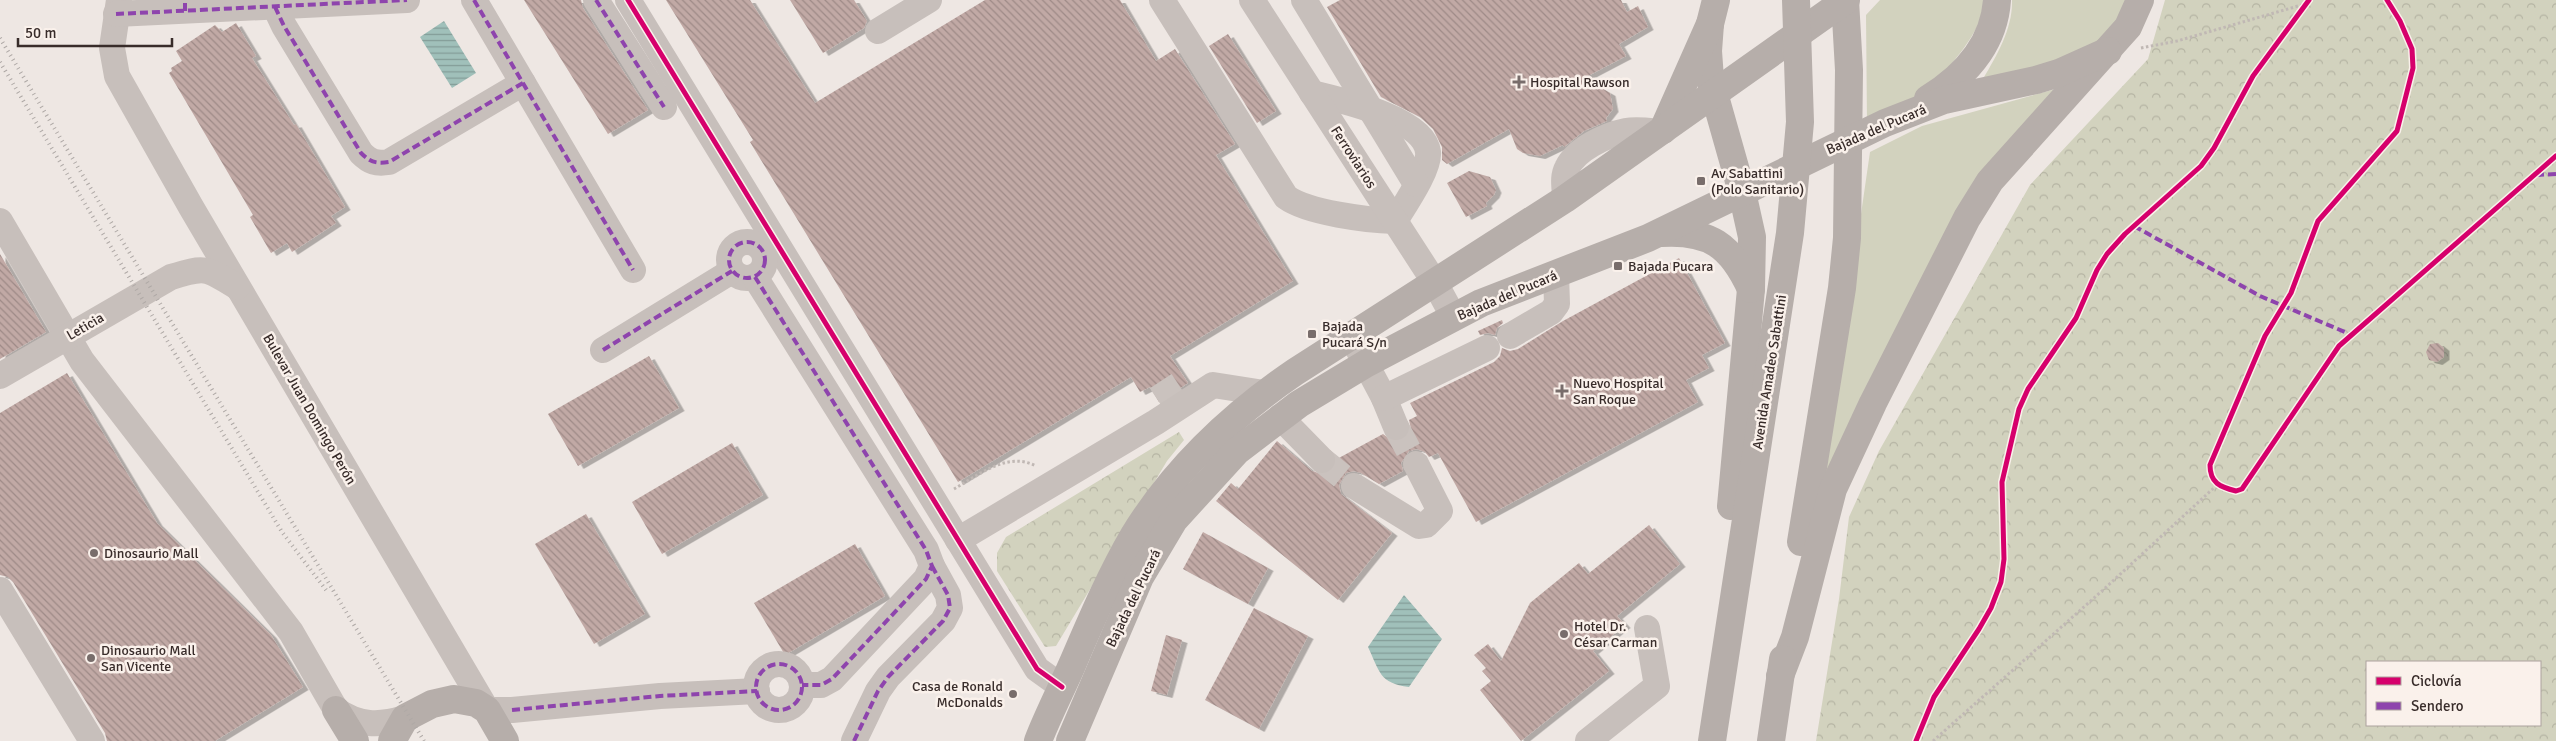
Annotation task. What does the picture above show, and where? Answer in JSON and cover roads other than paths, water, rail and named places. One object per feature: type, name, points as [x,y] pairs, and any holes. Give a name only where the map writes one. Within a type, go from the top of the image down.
[{"type":"main road","name":"Avenida Amadeo Sabattini","points":[[1712,741],[1790,233],[1800,122],[1796,0]]},
{"type":"main road","name":"Bajada del Pucará","points":[[1038,740],[1120,562],[1151,511],[1213,438],[1264,393],[1565,199],[1846,0]]},
{"type":"main road","points":[[1771,741],[1842,288],[1847,238],[1849,80],[1846,0]]},
{"type":"main road","points":[[1885,123],[1939,92],[1970,65],[1989,37],[1997,0]]},
{"type":"main road","points":[[1780,676],[1795,637],[1833,488],[1943,263],[1990,181],[2128,27],[2140,0]]},
{"type":"main road","points":[[1713,12],[1708,69],[1742,192],[1752,237],[1751,289],[1727,542],[1725,648]]},
{"type":"main road","points":[[1662,131],[1713,12]]},
{"type":"main road","name":"Bajada del Pucará","points":[[1070,741],[1140,577],[1174,520],[1237,451],[1280,417],[1366,364],[1453,316],[1511,290],[1657,234],[1885,123],[1944,100],[2036,80],[2058,73],[2108,51]]},
{"type":"main road","points":[[1657,234],[1696,234],[1728,250],[1741,267],[1751,289]]},
{"type":"main road","points":[[392,741],[405,718],[432,704],[454,699],[471,701],[499,710]]},
{"type":"main road","points":[[336,710],[355,741]]},
{"type":"main road","name":"Bulevar Juan Domingo Perón","points":[[499,710],[505,741]]},
{"type":"main road","points":[[1076,741],[1082,711]]},
{"type":"street","points":[[118,7],[185,5],[275,7],[408,0]]},
{"type":"street","points":[[474,0],[633,270]]},
{"type":"street","points":[[596,0],[664,107]]},
{"type":"street","points":[[628,0],[1038,669],[1062,687]]},
{"type":"street","points":[[878,31],[929,0]]},
{"type":"street","points":[[1162,0],[1286,197],[1302,206],[1377,220],[1395,221],[1426,164],[1428,152],[1425,143],[1408,126],[1372,111],[1312,93]]},
{"type":"street","name":"Ferroviarios","points":[[1252,0],[1435,283],[1453,316]]},
{"type":"street","points":[[1304,0],[1372,111]]},
{"type":"street","name":"Bulevar Juan Domingo Perón","points":[[118,7],[112,48],[117,76],[240,289],[499,710]]},
{"type":"street","points":[[275,7],[284,26],[361,153],[368,161],[377,164],[389,162],[523,82]]},
{"type":"street","name":"Leticia","points":[[171,277],[184,264],[192,252],[194,240],[191,207]]},
{"type":"street","points":[[0,221],[82,362],[291,632],[336,710],[347,718],[368,723],[388,723],[405,718]]},
{"type":"street","name":"Leticia","points":[[0,376],[66,336],[171,277],[200,269],[210,270],[240,289]]},
{"type":"street","points":[[603,350],[743,274],[926,550],[932,566],[948,595],[950,608],[943,621],[888,677],[878,691],[854,741]]},
{"type":"street","points":[[1510,336],[1551,312],[1556,304],[1556,274]]},
{"type":"street","points":[[1351,336],[1384,398],[1396,427]]},
{"type":"street","points":[[1384,398],[1486,348]]},
{"type":"street","points":[[1186,380],[1193,379],[1213,385],[1264,393]]},
{"type":"street","points":[[958,540],[1062,478],[1156,411],[1213,385]]},
{"type":"street","points":[[1280,417],[1322,460]]},
{"type":"street","points":[[1354,486],[1419,526],[1426,525],[1440,511],[1416,464]]},
{"type":"street","points":[[499,710],[660,696],[756,691],[759,698],[771,709],[786,709],[799,700],[802,685],[822,685],[832,679],[926,579],[932,566]]},
{"type":"street","points":[[0,590],[92,741]]},
{"type":"street","points":[[1588,741],[1657,686],[1647,628]]},
{"type":"water","points":[[444,21],[476,73],[452,88],[420,37]]},
{"type":"water","points":[[1404,595],[1442,639],[1409,687],[1392,683],[1386,679],[1378,670],[1368,647]]},
{"type":"tunnel","points":[[1157,399],[1186,380]]},
{"type":"tunnel","points":[[1396,427],[1416,464]]},
{"type":"tunnel","points":[[1322,460],[1354,486]]},
{"type":"railway","points":[[0,38],[424,741]]},
{"type":"railway","points":[[0,62],[282,532],[326,590]]},
{"type":"place","name":"Hospital Rawson","points":[[1519,82]]},
{"type":"place","name":"Av Sabattini (Polo Sanitario)","points":[[1701,181]]},
{"type":"place","name":"Bajada Pucara","points":[[1618,266]]},
{"type":"place","name":"Bajada Pucará S/n","points":[[1312,334]]},
{"type":"place","name":"Nuevo Hospital San Roque","points":[[1562,391]]},
{"type":"place","name":"Dinosaurio Mall","points":[[94,553]]},
{"type":"place","name":"Hotel Dr. César Carman","points":[[1564,634]]},
{"type":"place","name":"Dinosaurio Mall San Vicente","points":[[91,658]]},
{"type":"place","name":"Casa de Ronald McDonalds","points":[[1013,694]]}]
